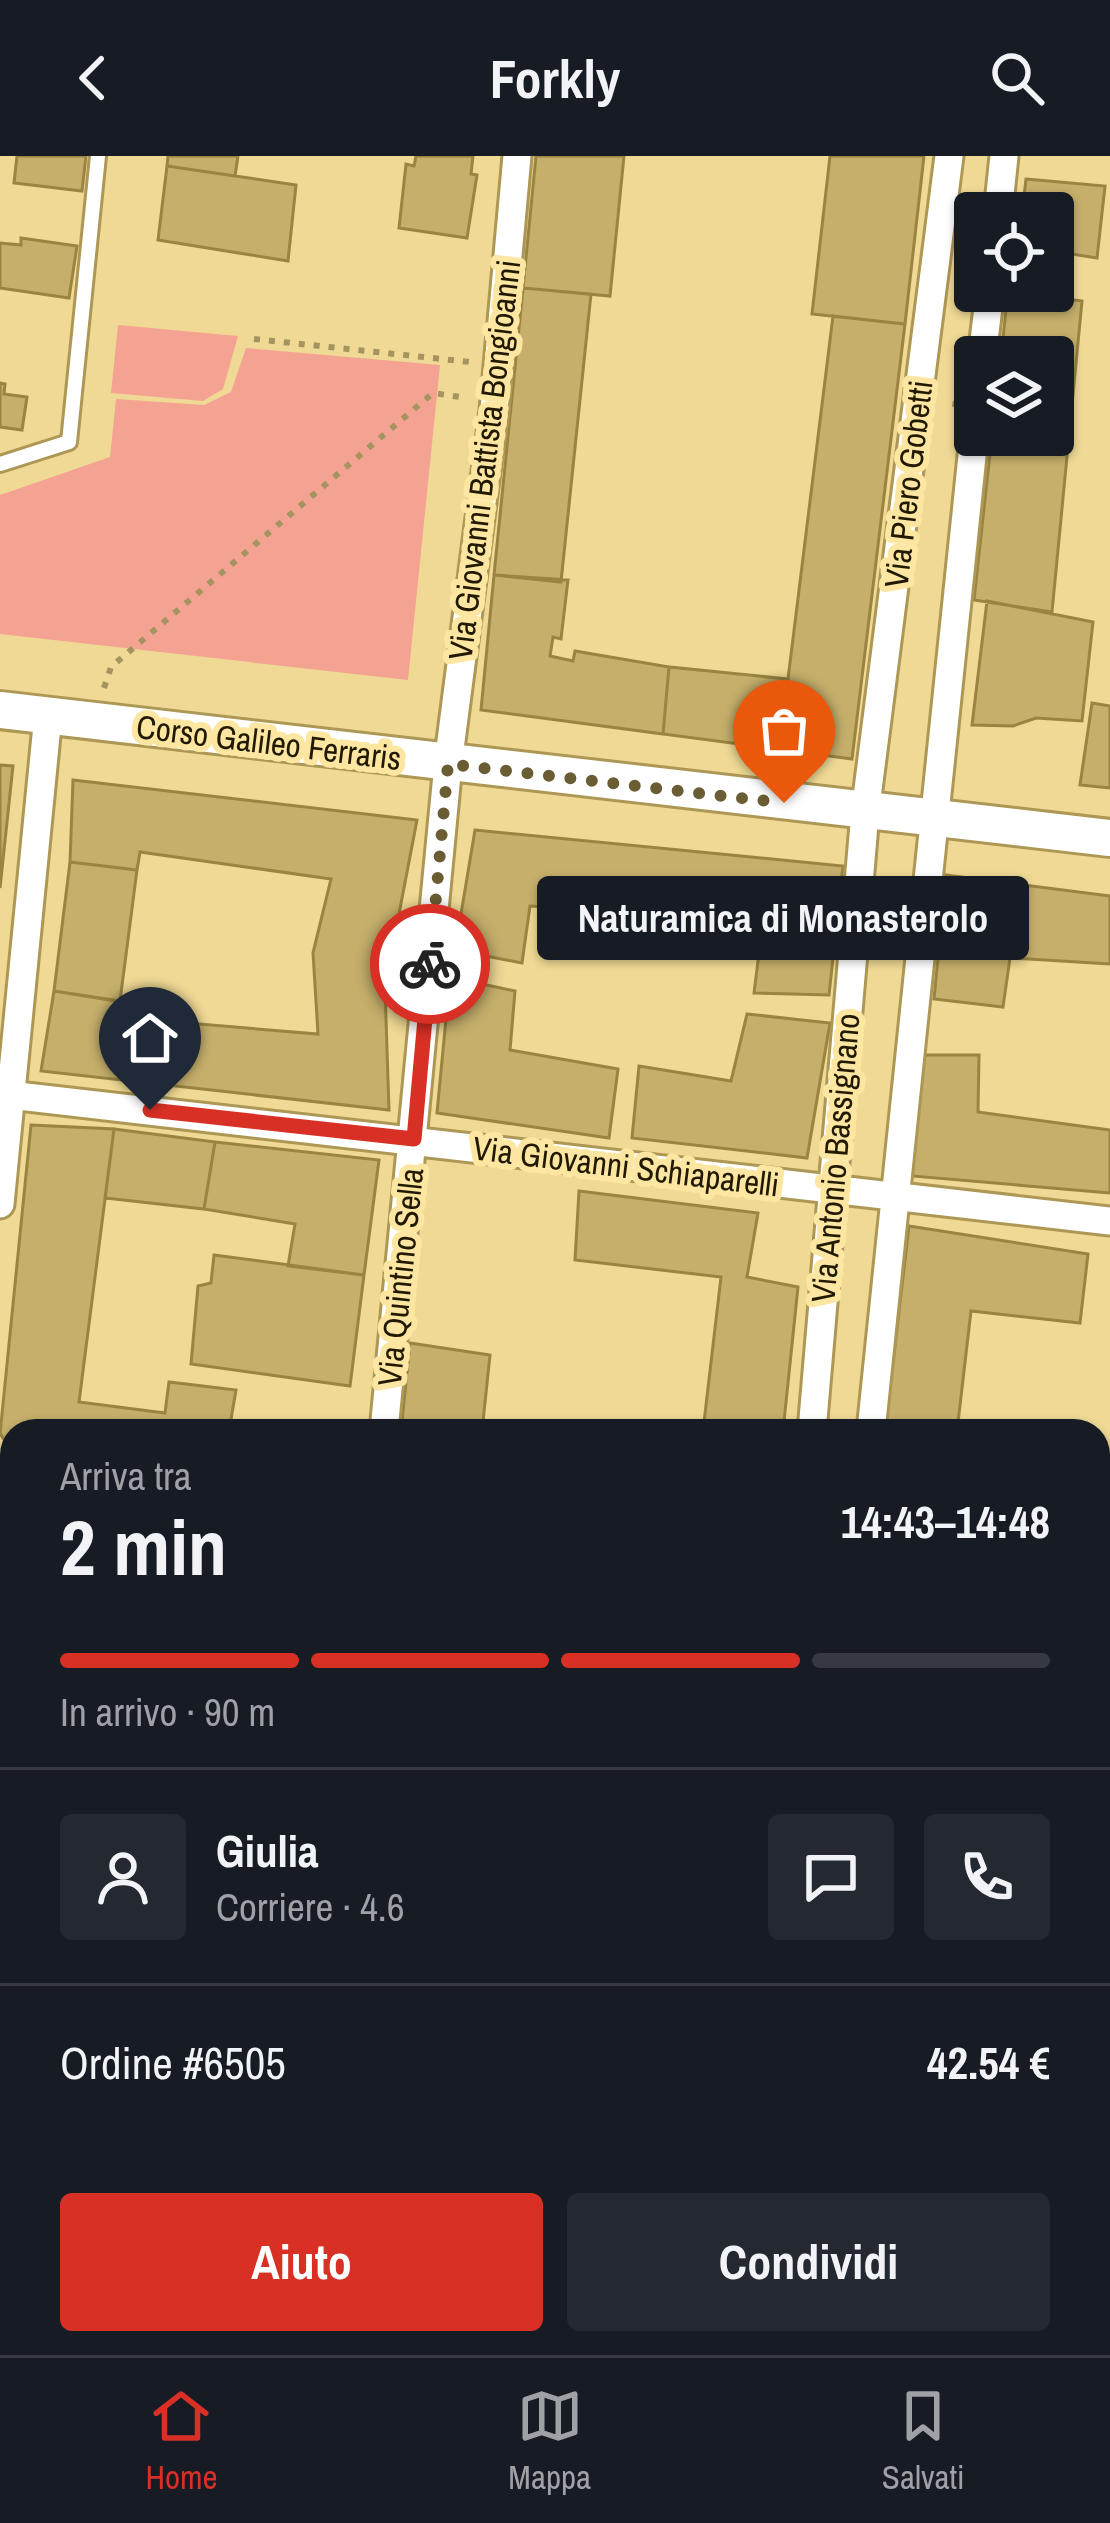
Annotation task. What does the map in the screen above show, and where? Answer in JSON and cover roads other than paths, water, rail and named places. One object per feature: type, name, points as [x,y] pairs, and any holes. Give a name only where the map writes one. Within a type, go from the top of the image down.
[{"type":"street","name":"Via Giovanni Battista Bongioanni","points":[[448,764],[494,401],[517,156]]},
{"type":"street","name":"Via Piero Gobetti","points":[[866,813],[949,156]]},
{"type":"street","points":[[1000,192],[1004,156]]},
{"type":"street","name":"Via Piero Gobetti","points":[[933,819],[972,456]]},
{"type":"street","name":"Corso Galileo Ferraris","points":[[0,710],[1110,838]]},
{"type":"street","points":[[0,1204],[6,1094],[48,715]]},
{"type":"street","name":"Via Quintino Sella","points":[[385,1419],[448,764]]},
{"type":"street","name":"Via Antonio Bassignano","points":[[813,1419],[866,813]]},
{"type":"street","name":"Via Antonio Bassignano","points":[[872,1419],[933,819]]},
{"type":"street","name":"Via Giovanni Schiaparelli","points":[[6,1094],[1110,1221]]},
{"type":"lane","points":[[0,464],[70,442],[98,156]]},
{"type":"place","name":"Naturamica di Monasterolo","points":[[784,803]]}]
